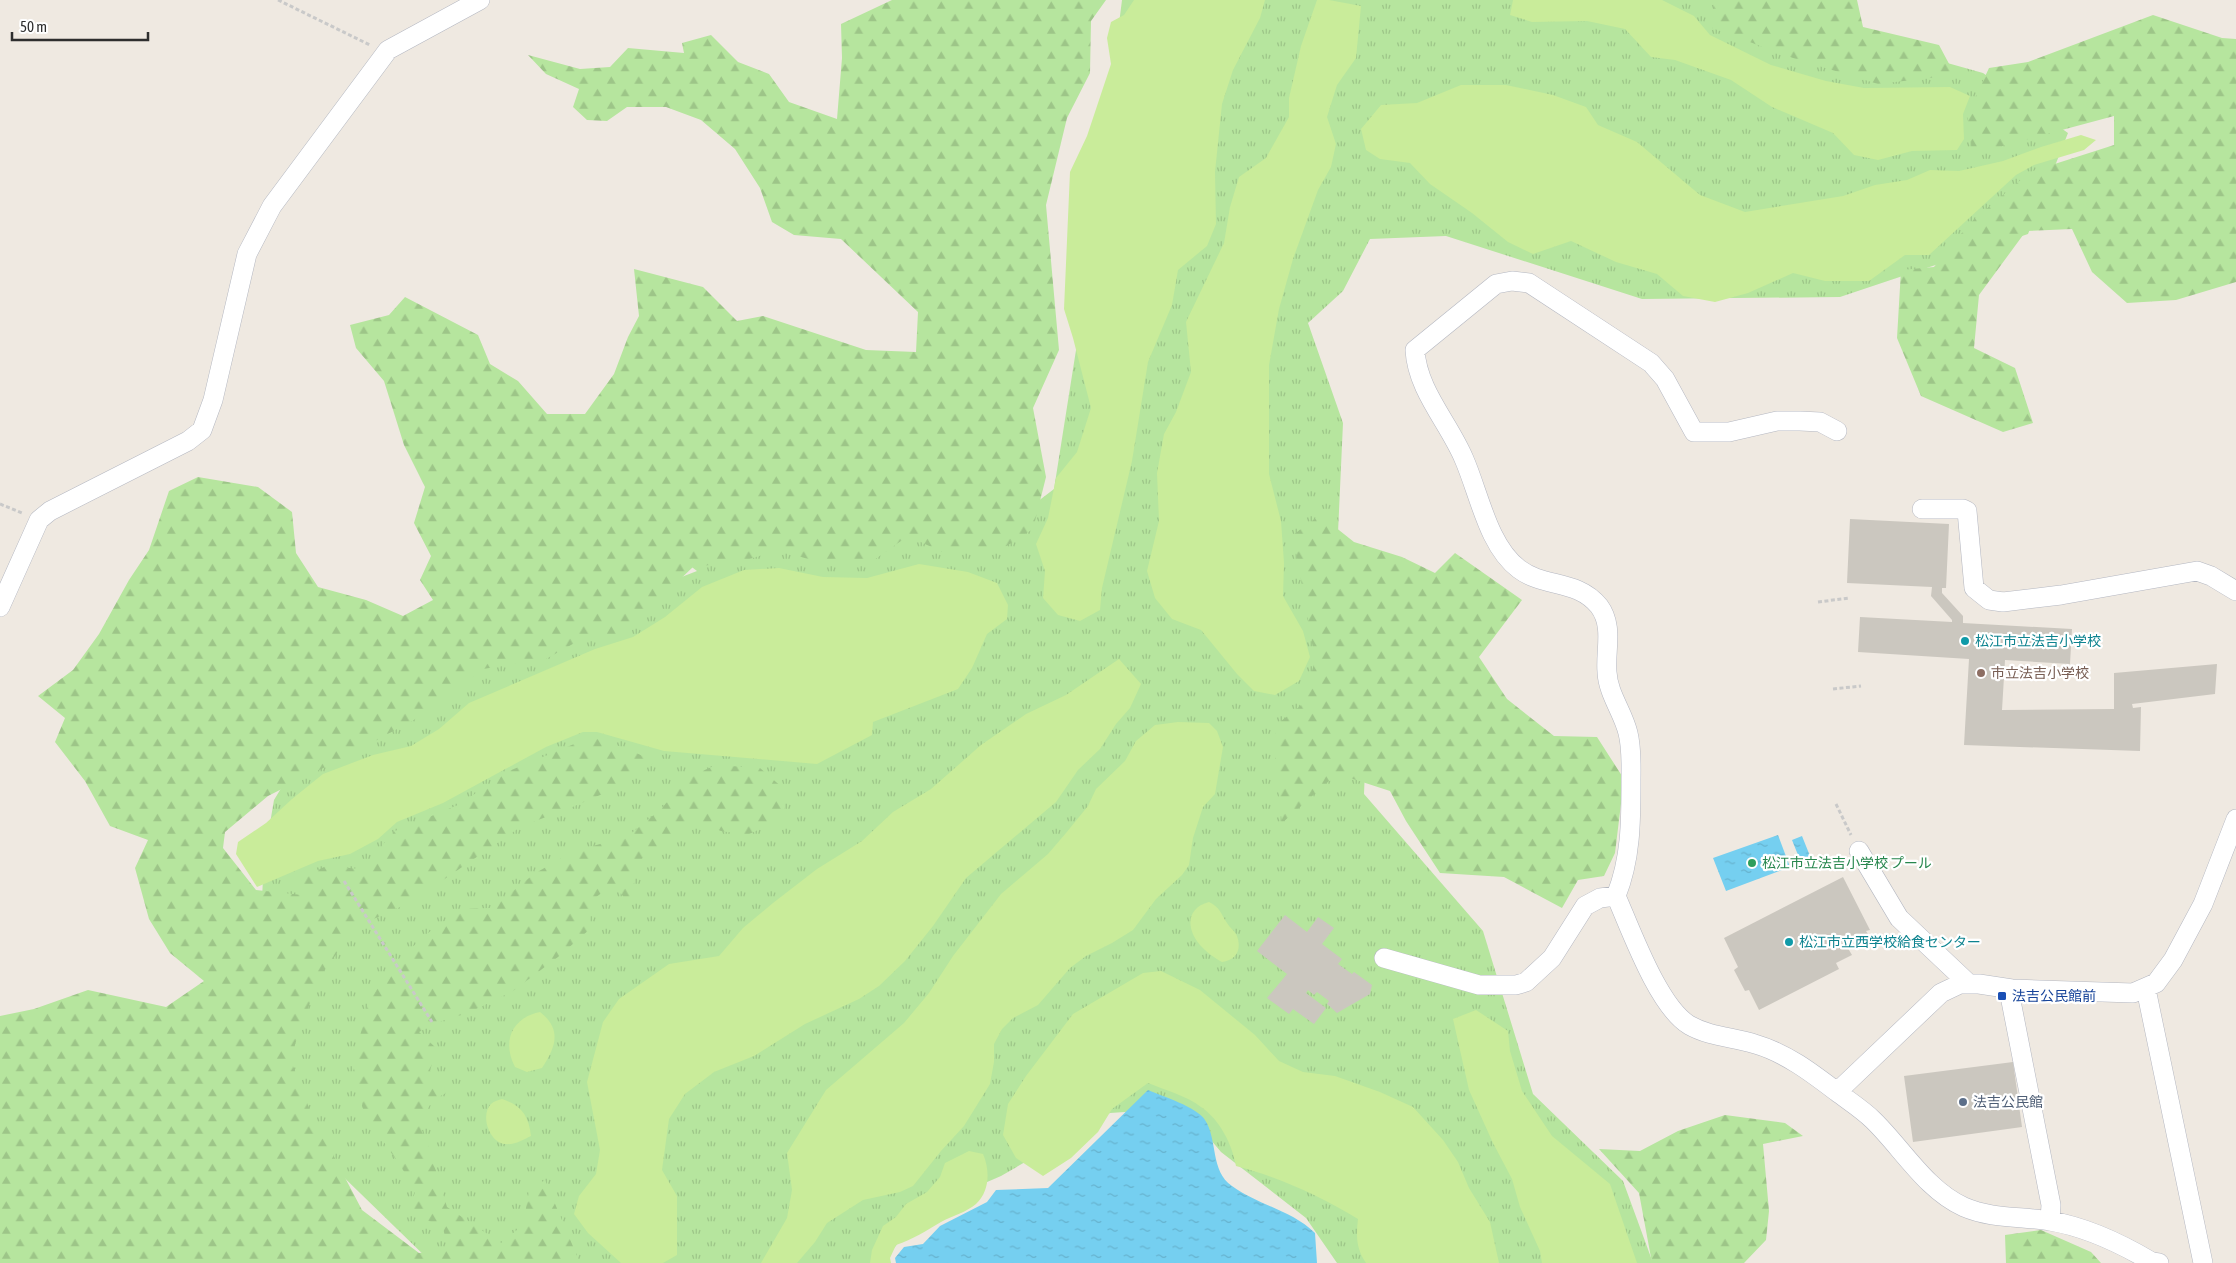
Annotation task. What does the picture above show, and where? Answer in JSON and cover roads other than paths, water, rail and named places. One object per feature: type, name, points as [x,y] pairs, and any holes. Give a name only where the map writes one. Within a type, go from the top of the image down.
[{"type":"street","points":[[0,607],[39,520],[50,511],[188,441],[202,430],[213,400],[247,254],[272,206],[388,50],[480,0]]},
{"type":"street","points":[[1837,431],[1820,422],[1777,421],[1730,432],[1694,432],[1665,379],[1651,363],[1529,283],[1512,280],[1496,284],[1415,350],[1416,365],[1424,385],[1464,458],[1490,530],[1506,556],[1518,568],[1533,578],[1570,586],[1586,594],[1600,608],[1608,630],[1607,674],[1628,732],[1631,751],[1629,856],[1616,896],[1647,967],[1664,999],[1688,1024],[1718,1037],[1755,1044],[1787,1058],[1838,1092],[1872,1119],[1933,1185],[1963,1206],[1984,1214],[2050,1220],[2103,1235],[2152,1262],[2158,1263]]},
{"type":"street","points":[[1922,509],[1964,509],[1967,511],[1974,588],[1989,600],[2003,602],[2061,595],[2197,570],[2236,591]]},
{"type":"street","points":[[1838,1092],[1941,993],[1960,984],[2012,989],[2133,992],[2146,989],[2156,983],[2177,952],[2203,904],[2236,819]]},
{"type":"street","points":[[1859,851],[1899,918],[1969,984]]},
{"type":"street","points":[[1384,958],[1480,985],[1516,985],[1526,982],[1552,958],[1585,906],[1600,898],[1616,896]]},
{"type":"street","points":[[2012,989],[2011,1001],[2051,1205],[2050,1220]]},
{"type":"street","points":[[2146,989],[2203,1263]]},
{"type":"water","name":"松江市立法吉小学校 プール","points":[[1778,835],[1790,867],[1726,891],[1713,858]]},
{"type":"water","name":"松江市立法吉小学校 プール","points":[[1802,836],[1810,856],[1800,860],[1792,840]]},
{"type":"water","points":[[1148,1090],[1187,1106],[1201,1115],[1209,1128],[1217,1164],[1225,1180],[1242,1193],[1296,1219],[1315,1233],[1317,1263],[896,1263],[895,1258],[904,1247],[923,1244],[940,1226],[987,1202],[996,1190],[1048,1188]]},
{"type":"place","name":"松江市立法吉小学校","points":[[1965,641]]},
{"type":"place","name":"市立法吉小学校","points":[[1981,673]]},
{"type":"place","name":"松江市立法吉小学校 プール","points":[[1752,863]]},
{"type":"place","name":"松江市立西学校給食センター","points":[[1789,942]]},
{"type":"place","name":"法吉公民館前","points":[[2002,996]]},
{"type":"place","name":"法吉公民館","points":[[1963,1102]]}]
